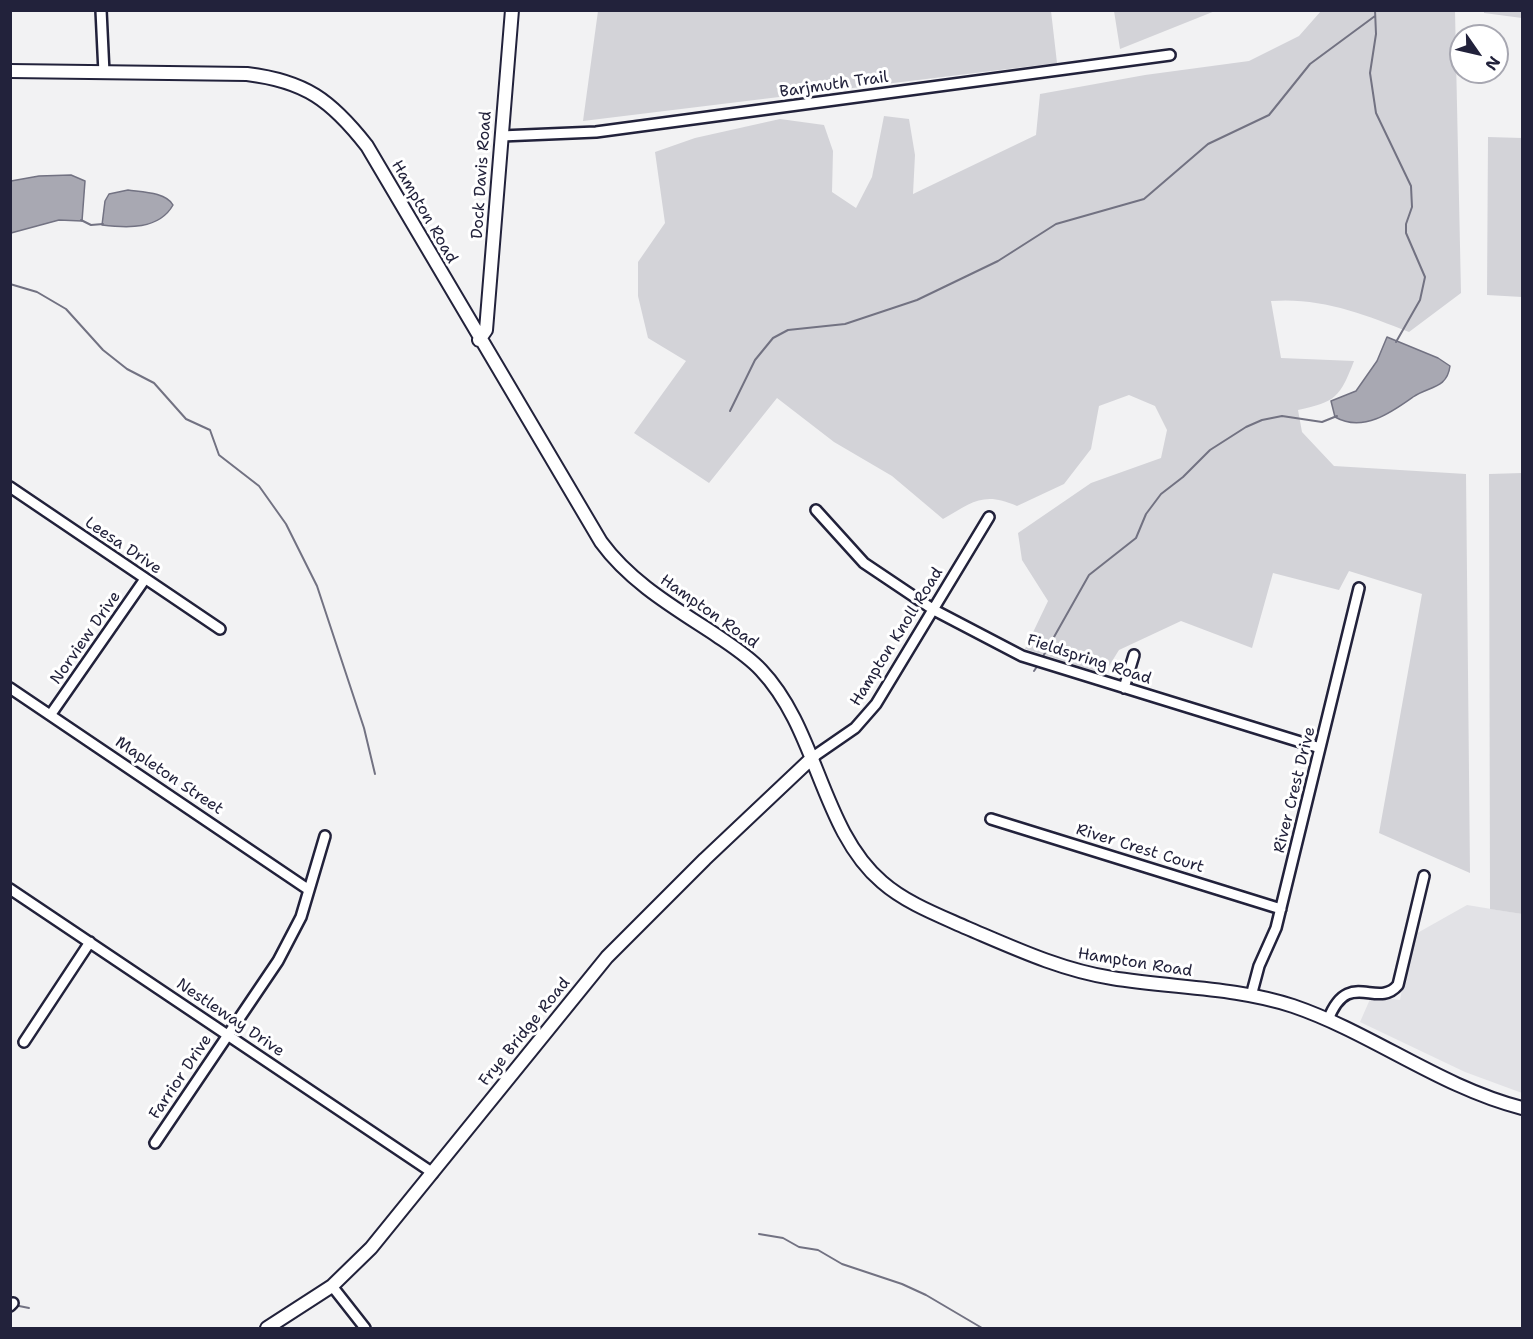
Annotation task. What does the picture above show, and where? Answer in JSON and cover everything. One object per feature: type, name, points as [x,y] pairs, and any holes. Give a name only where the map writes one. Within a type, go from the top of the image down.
[{"type":"main road","name":"Dock Davis Road","points":[[479,340],[486,330],[512,10]]},
{"type":"main road","name":"Hampton Road","points":[[10,71],[247,74],[274,77],[299,85],[320,96],[336,109],[367,146],[479,340],[581,510],[612,556],[648,590],[760,668],[789,708],[813,757],[840,824],[860,859],[881,882],[912,902],[1022,952],[1080,972],[1251,996],[1289,1005],[1328,1020],[1459,1086],[1522,1108]]},
{"type":"main road","name":"Frye Bridge Road","points":[[267,1329],[332,1286],[371,1248],[607,957],[697,867],[813,757]]},
{"type":"street","points":[[101,10],[104,72]]},
{"type":"street","name":"Barjmuth Trail","points":[[501,136],[596,132],[1170,55]]},
{"type":"street","name":"Leesa Drive","points":[[10,487],[220,629]]},
{"type":"street","name":"Fieldspring Road","points":[[816,510],[864,563],[934,610],[1022,656],[1320,748]]},
{"type":"street","name":"Hampton Knoll Road","points":[[813,757],[855,728],[876,704],[989,517]]},
{"type":"street","name":"Norview Drive","points":[[51,714],[145,579]]},
{"type":"street","name":"River Crest Drive","points":[[1251,996],[1281,909],[1359,588]]},
{"type":"street","points":[[1124,688],[1134,655]]},
{"type":"street","name":"Mapleton Street","points":[[10,688],[309,890]]},
{"type":"street","name":"River Crest Court","points":[[991,819],[1281,909]]},
{"type":"street","name":"Farrior Drive","points":[[155,1143],[278,961],[300,917],[325,836]]},
{"type":"street","points":[[1328,1020],[1335,1003],[1345,995],[1359,991],[1389,992],[1398,985],[1424,876]]},
{"type":"street","name":"Nestleway Drive","points":[[10,889],[433,1173]]},
{"type":"street","points":[[24,1042],[90,942]]},
{"type":"street","points":[[332,1286],[365,1329]]},
{"type":"shaded area","points":[[1114,10],[1215,11],[1120,49]]},
{"type":"shaded area","points":[[598,11],[1051,11],[1057,63],[583,121]]},
{"type":"shaded area","points":[[1321,11],[1455,11],[1455,24],[1449,24],[1449,84],[1457,84],[1461,293],[1409,332],[1342,308],[1289,300],[1271,301],[1281,358],[1354,361],[1345,383],[1335,396],[1321,404],[1298,410],[1302,432],[1334,466],[1466,474],[1470,873],[1379,833],[1422,594],[1349,571],[1339,590],[1273,573],[1252,648],[1181,621],[1119,650],[1104,674],[1025,649],[1048,601],[1022,560],[1018,533],[1091,483],[1161,458],[1167,430],[1155,406],[1129,395],[1099,406],[1091,449],[1064,484],[1017,506],[996,499],[978,500],[943,519],[892,476],[834,442],[777,398],[709,483],[634,433],[686,361],[648,338],[638,296],[638,262],[665,223],[655,152],[695,138],[780,119],[824,125],[833,151],[832,192],[856,208],[872,177],[884,116],[909,119],[915,155],[913,194],[1036,135],[1040,94],[1145,75],[1249,61],[1299,36]]},
{"type":"shaded area","points":[[1484,11],[1522,11],[1522,18],[1484,13]]},
{"type":"shaded area","points":[[1488,137],[1522,138],[1522,297],[1487,295]]},
{"type":"shaded area","points":[[71,175],[85,181],[82,221],[59,220],[11,233],[11,181],[39,176]]},
{"type":"shaded area","points":[[128,190],[165,197],[173,205],[160,219],[151,223],[132,227],[102,225],[105,201],[109,194]]},
{"type":"shaded area","points":[[1387,337],[1438,358],[1450,366],[1445,379],[1377,419],[1356,423],[1335,417],[1331,401],[1356,391],[1377,361]]},
{"type":"shaded area","points":[[1522,473],[1522,914],[1490,909],[1489,474]]},
{"type":"shaded area","points":[[1467,905],[1522,914],[1522,1093],[1465,1072],[1360,1022],[1371,997],[1400,1000],[1412,936]]},
{"type":"waterway","points":[[1375,10],[1376,34],[1370,73],[1376,113],[1411,186],[1412,207],[1406,224],[1406,233],[1425,277],[1420,300],[1396,342]]},
{"type":"waterway","points":[[730,411],[755,360],[773,338],[788,330],[845,324],[917,300],[998,261],[1056,224],[1144,199],[1208,144],[1269,115],[1310,64],[1375,16]]},
{"type":"waterway","points":[[81,220],[91,225],[103,224]]},
{"type":"waterway","points":[[10,284],[37,292],[66,309],[103,350],[127,369],[154,383],[186,419],[210,430],[219,455],[259,486],[286,524],[317,586],[364,728],[375,774]]},
{"type":"waterway","points":[[1041,660],[1089,575],[1136,538],[1146,514],[1161,494],[1183,477],[1210,450],[1246,427],[1262,420],[1282,416],[1322,422],[1337,416]]},
{"type":"waterway","points":[[1034,671],[1038,665]]},
{"type":"waterway","points":[[759,1234],[783,1238],[799,1247],[818,1250],[842,1264],[902,1284],[926,1295],[982,1328]]},
{"type":"waterway","points":[[14,1305],[29,1308]]}]
